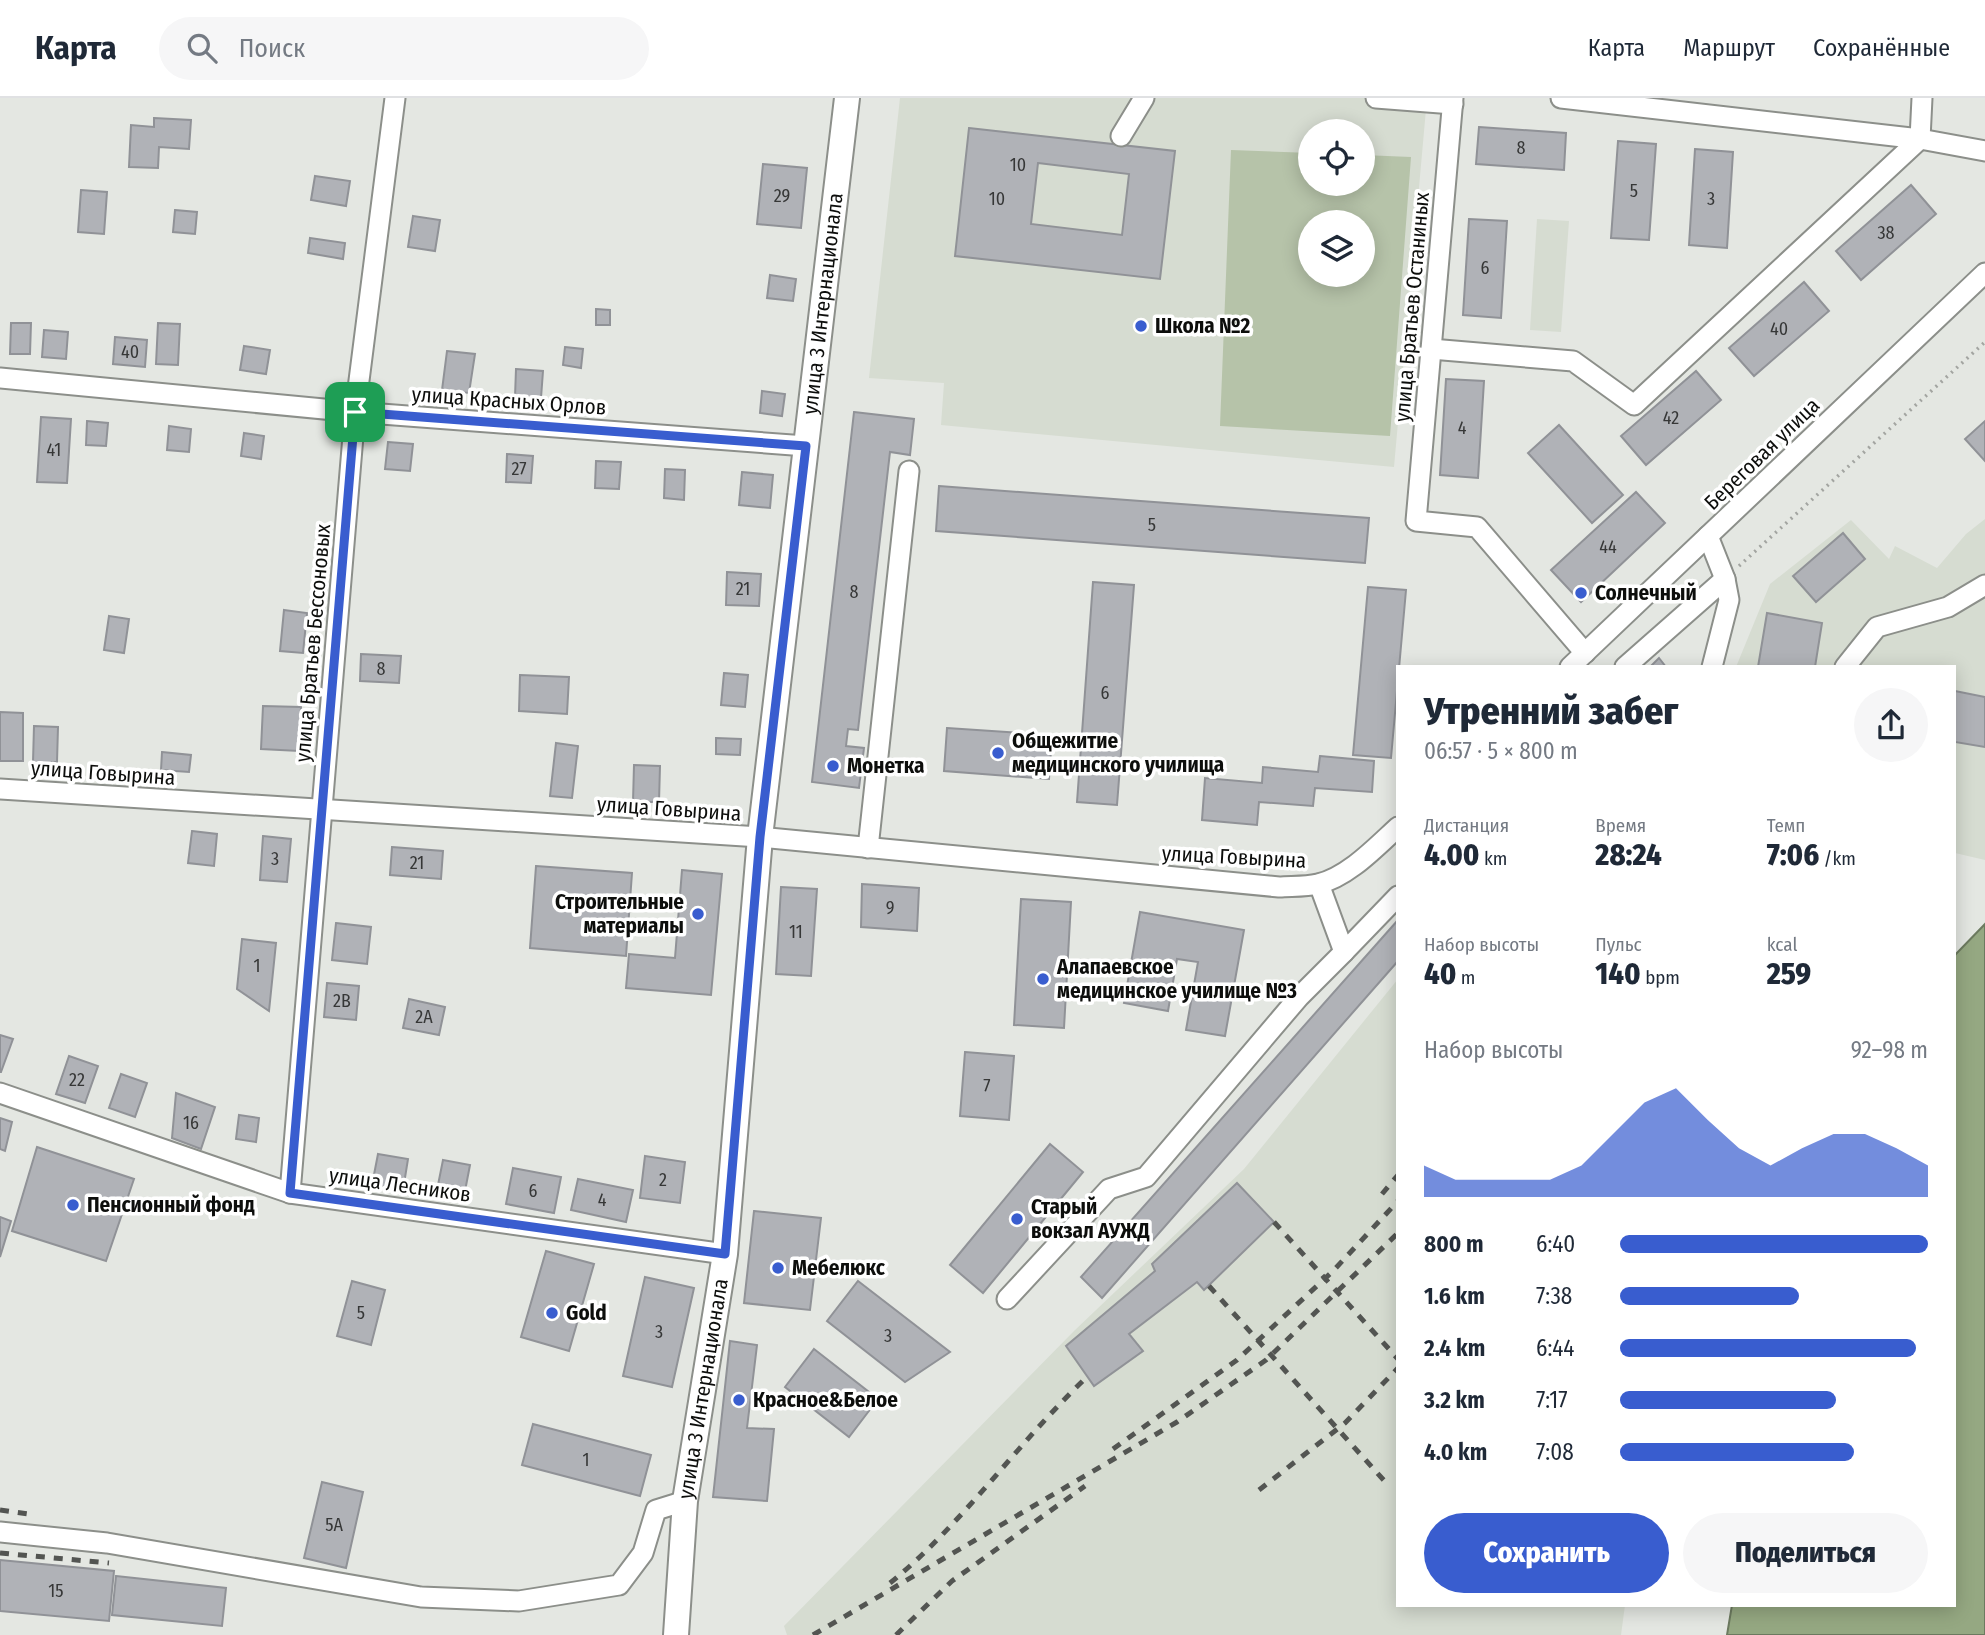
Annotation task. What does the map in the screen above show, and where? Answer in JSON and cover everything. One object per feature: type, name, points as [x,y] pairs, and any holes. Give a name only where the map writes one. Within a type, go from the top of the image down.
[{"type":"main road","name":"улица 3 Интернационала","points":[[676,1635],[685,1501],[725,1254],[760,837],[847,98]]},
{"type":"street","name":"улица Братьев Бессоновых","points":[[290,1193],[355,412],[395,98]]},
{"type":"street","points":[[1121,136],[1144,98]]},
{"type":"street","points":[[1376,98],[1453,101]]},
{"type":"street","points":[[1561,98],[1920,139],[1985,151]]},
{"type":"street","points":[[1431,349],[1573,361],[1634,405],[1920,139],[1922,98]]},
{"type":"street","name":"улица Братьев Останиных","points":[[1453,101],[1416,521],[1477,527],[1585,653]]},
{"type":"street","name":"Береговая улица","points":[[1572,665],[1985,274]]},
{"type":"street","name":"улица Красных Орлов","points":[[0,378],[355,412],[806,446]]},
{"type":"street","points":[[868,848],[909,471]]},
{"type":"street","points":[[1708,536],[1725,579],[1729,600],[1713,665]]},
{"type":"street","points":[[1627,665],[1725,579]]},
{"type":"street","points":[[1847,665],[1877,627],[1948,607],[1985,585]]},
{"type":"street","name":"улица Говырина","points":[[0,789],[760,837],[1279,887],[1319,884],[1368,855],[1396,829]]},
{"type":"street","points":[[1319,884],[1344,952]]},
{"type":"street","points":[[1007,1299],[1109,1189],[1146,1177],[1299,997],[1396,898]]},
{"type":"street","name":"улица Лесников","points":[[0,1093],[290,1193],[725,1254]]},
{"type":"street","points":[[0,1532],[107,1543],[421,1597],[519,1601],[619,1585],[643,1553],[656,1510],[685,1501]]},
{"type":"path","points":[[1725,579],[1985,342]]},
{"type":"shaded area","name":"Школа №2","points":[[900,98],[1427,98],[1394,467],[941,425],[944,383],[869,378]]},
{"type":"shaded area","points":[[1231,150],[1298,153],[1298,196],[1375,196],[1375,156],[1411,157],[1390,436],[1220,426]]},
{"type":"shaded area","points":[[1537,219],[1569,221],[1561,332],[1530,330]]},
{"type":"shaded area","points":[[1985,519],[1985,860],[1956,853],[1956,665],[1737,665],[1770,584],[1851,520],[1889,559],[1895,546],[1937,568],[1966,534]]},
{"type":"shaded area","points":[[1985,924],[1985,1635],[1727,1635],[1732,1607],[1956,1607],[1956,954]]},
{"type":"shaded area","points":[[1396,981],[1396,1607],[1625,1607],[1621,1635],[787,1635],[784,1626],[1074,1331],[1244,1169]]},
{"type":"building","points":[[154,118],[191,120],[189,149],[159,147],[158,168],[129,167],[131,125],[154,127]]},
{"type":"building","points":[[1479,127],[1566,133],[1564,170],[1476,164]]},
{"type":"building","points":[[969,128],[1175,151],[1160,279],[955,256]],"holes":[[[1038,163],[1129,174],[1122,235],[1031,224]]]},
{"type":"building","points":[[1618,141],[1656,144],[1649,240],[1611,238]]},
{"type":"building","points":[[1695,149],[1733,152],[1727,248],[1689,245]]},
{"type":"building","points":[[763,164],[807,168],[801,228],[757,224]]},
{"type":"building","points":[[315,176],[350,181],[346,206],[311,200]]},
{"type":"building","points":[[1911,185],[1936,214],[1861,280],[1836,251]]},
{"type":"building","points":[[81,190],[107,192],[104,234],[78,232]]},
{"type":"building","points":[[175,210],[197,212],[195,234],[173,232]]},
{"type":"building","points":[[413,216],[440,220],[435,251],[408,247]]},
{"type":"building","points":[[1469,219],[1507,221],[1501,318],[1463,315]]},
{"type":"building","points":[[310,238],[345,243],[343,259],[308,253]]},
{"type":"building","points":[[770,275],[796,279],[793,301],[767,298]]},
{"type":"building","points":[[1804,282],[1829,311],[1754,376],[1729,348]]},
{"type":"building","points":[[596,309],[610,310],[610,325],[596,325]]},
{"type":"building","points":[[11,323],[31,323],[30,354],[10,354]]},
{"type":"building","points":[[158,323],[180,324],[178,365],[156,364]]},
{"type":"building","points":[[44,330],[68,332],[66,359],[42,357]]},
{"type":"building","points":[[115,337],[147,340],[145,367],[113,364]]},
{"type":"building","points":[[244,346],[270,350],[266,374],[240,370]]},
{"type":"building","points":[[565,347],[583,349],[581,368],[563,365]]},
{"type":"building","points":[[447,351],[475,354],[469,393],[442,390]]},
{"type":"building","points":[[516,369],[543,371],[541,398],[515,397]]},
{"type":"building","points":[[1696,371],[1721,400],[1646,465],[1621,436]]},
{"type":"building","points":[[1446,379],[1484,381],[1478,478],[1440,475]]},
{"type":"building","points":[[762,391],[785,394],[782,416],[760,413]]},
{"type":"building","points":[[854,412],[914,419],[910,455],[890,452],[858,730],[848,729],[846,746],[864,748],[859,788],[812,782]]},
{"type":"building","points":[[41,417],[71,419],[67,483],[37,482]]},
{"type":"building","points":[[87,421],[108,423],[106,446],[86,445]]},
{"type":"building","points":[[1985,421],[1985,461],[1965,439]]},
{"type":"building","points":[[1559,425],[1623,495],[1592,523],[1528,453]]},
{"type":"building","points":[[169,426],[191,429],[189,452],[167,450]]},
{"type":"building","points":[[244,433],[264,436],[261,459],[241,456]]},
{"type":"building","points":[[388,442],[413,444],[410,471],[385,469]]},
{"type":"building","points":[[507,454],[533,456],[531,483],[506,482]]},
{"type":"building","points":[[596,461],[621,462],[619,489],[595,488]]},
{"type":"building","points":[[665,469],[685,470],[684,500],[664,498]]},
{"type":"building","points":[[742,472],[773,475],[770,508],[739,505]]},
{"type":"building","points":[[939,486],[1369,518],[1365,563],[936,531]]},
{"type":"building","points":[[1636,492],[1665,523],[1581,602],[1551,570]]},
{"type":"building","points":[[1843,533],[1865,559],[1816,602],[1793,576]]},
{"type":"building","points":[[727,572],[761,574],[759,606],[726,605]]},
{"type":"building","points":[[1093,582],[1134,585],[1117,805],[1077,802]]},
{"type":"building","points":[[1368,587],[1406,590],[1399,665],[1396,665],[1391,758],[1353,755]]},
{"type":"building","points":[[284,610],[307,613],[303,653],[280,651]]},
{"type":"building","points":[[1767,613],[1822,623],[1815,665],[1758,665]]},
{"type":"building","points":[[109,616],[129,619],[124,653],[104,650]]},
{"type":"building","points":[[361,654],[401,656],[399,683],[360,681]]},
{"type":"building","points":[[1659,658],[1664,665],[1652,665]]},
{"type":"building","points":[[724,673],[748,675],[745,707],[721,705]]},
{"type":"building","points":[[520,675],[569,677],[567,714],[519,711]]},
{"type":"building","points":[[1956,691],[1985,697],[1985,747],[1956,742]]},
{"type":"building","points":[[263,706],[301,707],[299,751],[261,749]]},
{"type":"building","points":[[0,712],[23,713],[23,761],[0,761]]},
{"type":"building","points":[[34,726],[58,727],[57,762],[33,762]]},
{"type":"building","name":"Общежитие медицинского училища","points":[[947,728],[1052,735],[1049,779],[944,771]]},
{"type":"building","points":[[716,738],[741,739],[740,755],[716,754]]},
{"type":"building","points":[[556,743],[578,746],[572,798],[550,796]]},
{"type":"building","points":[[162,752],[191,755],[189,772],[161,770]]},
{"type":"building","points":[[1320,756],[1374,761],[1372,792],[1315,788],[1313,806],[1259,802],[1257,825],[1202,820],[1205,778],[1262,783],[1263,767],[1318,772]]},
{"type":"building","points":[[634,765],[660,766],[659,802],[633,802]]},
{"type":"building","points":[[192,831],[217,834],[214,866],[188,863]]},
{"type":"building","points":[[263,836],[291,839],[287,882],[260,880]]},
{"type":"building","points":[[392,847],[443,851],[441,879],[390,875]]},
{"type":"building","points":[[536,866],[632,873],[626,956],[530,948]]},
{"type":"building","name":"Строительные материалы","points":[[682,870],[722,874],[711,995],[626,988],[629,954],[675,958]]},
{"type":"building","points":[[862,884],[919,888],[917,931],[861,927]]},
{"type":"building","points":[[781,887],[817,889],[811,976],[776,974]]},
{"type":"building","points":[[1021,899],[1071,902],[1064,1028],[1014,1025]]},
{"type":"building","points":[[1140,912],[1244,930],[1225,1036],[1186,1030],[1198,962],[1177,959],[1168,1011],[1124,1003]]},
{"type":"building","points":[[1396,922],[1396,963],[1102,1298],[1081,1277]]},
{"type":"building","points":[[336,923],[371,927],[367,964],[332,960]]},
{"type":"building","points":[[242,939],[276,943],[269,1011],[237,989]]},
{"type":"building","points":[[327,983],[359,986],[356,1020],[324,1017]]},
{"type":"building","points":[[409,999],[445,1007],[439,1035],[403,1028]]},
{"type":"building","points":[[0,1035],[13,1039],[1,1072],[0,1072]]},
{"type":"building","points":[[965,1052],[1014,1056],[1009,1120],[960,1116]]},
{"type":"building","points":[[69,1056],[98,1066],[85,1103],[56,1094]]},
{"type":"building","points":[[121,1074],[147,1083],[135,1117],[109,1108]]},
{"type":"building","points":[[176,1093],[215,1107],[201,1149],[172,1138]]},
{"type":"building","points":[[239,1115],[259,1118],[256,1142],[236,1139]]},
{"type":"building","points":[[0,1118],[12,1122],[5,1151],[0,1149]]},
{"type":"building","name":"Старый вокзал АУЖД","points":[[1050,1144],[1083,1172],[983,1293],[950,1265]]},
{"type":"building","name":"Пенсионный фонд","points":[[37,1147],[134,1179],[106,1261],[12,1231]]},
{"type":"building","points":[[378,1154],[408,1159],[403,1190],[372,1185]]},
{"type":"building","points":[[645,1156],[685,1162],[680,1203],[640,1198]]},
{"type":"building","points":[[443,1160],[470,1165],[465,1191],[438,1185]]},
{"type":"building","points":[[513,1168],[561,1177],[554,1213],[506,1204]]},
{"type":"building","points":[[578,1179],[633,1190],[626,1222],[571,1210]]},
{"type":"building","points":[[1237,1183],[1274,1222],[1204,1290],[1197,1282],[1129,1334],[1143,1351],[1094,1386],[1066,1346],[1155,1271],[1152,1264]]},
{"type":"building","points":[[754,1211],[821,1218],[810,1310],[744,1303]]},
{"type":"building","points":[[0,1217],[11,1221],[0,1257]]},
{"type":"building","points":[[546,1251],[594,1264],[569,1351],[521,1337]]},
{"type":"building","points":[[645,1277],[694,1288],[672,1387],[623,1376]]},
{"type":"building","points":[[352,1281],[385,1290],[371,1345],[337,1336]]},
{"type":"building","points":[[858,1281],[950,1352],[905,1382],[827,1321]]},
{"type":"building","points":[[730,1341],[757,1345],[747,1428],[774,1429],[767,1501],[713,1497]]},
{"type":"building","points":[[814,1349],[878,1399],[849,1437],[785,1387]]},
{"type":"building","points":[[533,1424],[651,1455],[640,1496],[522,1465]]},
{"type":"building","points":[[322,1482],[363,1492],[346,1568],[304,1558]]},
{"type":"building","points":[[0,1560],[114,1571],[109,1621],[0,1611]]},
{"type":"building","points":[[116,1576],[226,1588],[222,1626],[112,1615]]},
{"type":"railway","points":[[1382,1194],[1396,1177]]},
{"type":"railway","points":[[1113,1449],[1237,1360],[1333,1271],[1396,1203]]},
{"type":"railway","points":[[1274,1222],[1396,1357]]},
{"type":"railway","points":[[813,1635],[1177,1422],[1266,1360],[1396,1235]]},
{"type":"railway","points":[[1209,1286],[1389,1486]]},
{"type":"railway","points":[[1259,1490],[1345,1423],[1396,1370]]},
{"type":"railway","points":[[890,1583],[942,1535],[1087,1377]]},
{"type":"railway","points":[[896,1635],[952,1581],[1085,1486]]},
{"type":"railway","points":[[0,1510],[28,1514]]},
{"type":"railway","points":[[0,1553],[109,1563]]},
{"type":"place","name":"Школа №2","points":[[1141,326]]},
{"type":"place","name":"Солнечный","points":[[1581,593]]},
{"type":"place","name":"Общежитие медицинского училища","points":[[998,753]]},
{"type":"place","name":"Монетка","points":[[833,766]]},
{"type":"place","name":"Строительные материалы","points":[[698,914]]},
{"type":"place","name":"Алапаевское медицинское училище №3","points":[[1043,979]]},
{"type":"place","name":"Пенсионный фонд","points":[[73,1205]]},
{"type":"place","name":"Старый вокзал АУЖД","points":[[1017,1219]]},
{"type":"place","name":"Мебелюкс","points":[[778,1268]]},
{"type":"place","name":"Gold","points":[[552,1313]]},
{"type":"place","name":"Красное&Белое","points":[[739,1400]]},
{"type":"route","points":[[355,412],[806,446],[760,837],[725,1254],[290,1193],[355,412]]}]
